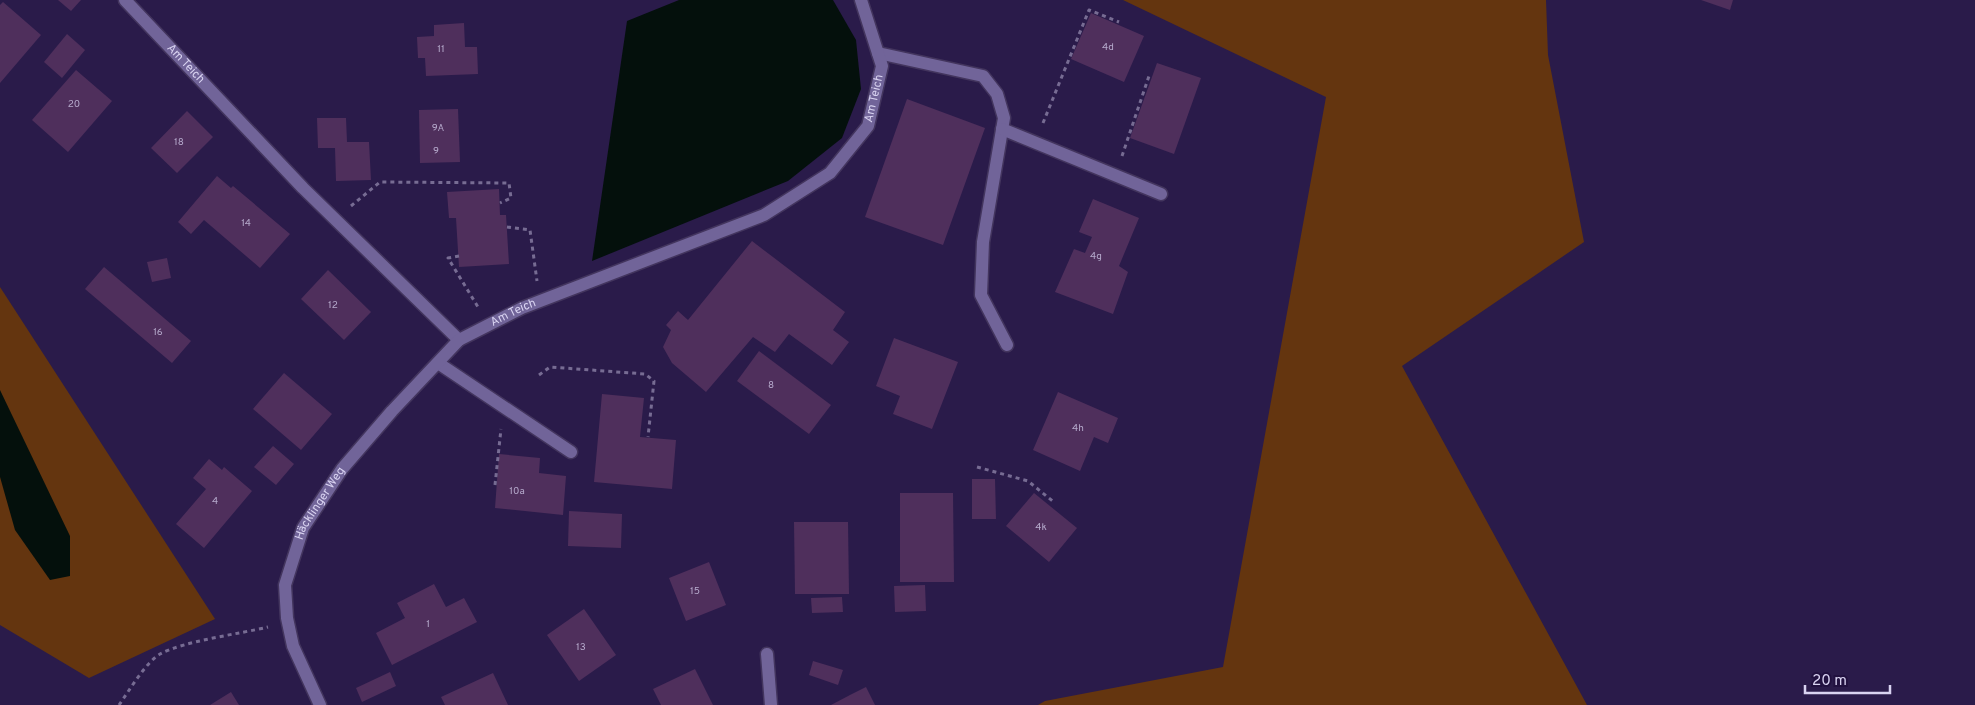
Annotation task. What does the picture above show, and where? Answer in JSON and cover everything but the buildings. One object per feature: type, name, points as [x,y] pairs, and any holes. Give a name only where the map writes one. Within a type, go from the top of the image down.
[{"type":"street","name":"Am Teich","points":[[125,0],[303,188],[459,340],[540,301],[764,215],[830,173],[868,126],[882,66],[861,0]]},
{"type":"street","points":[[878,53],[983,76],[996,94],[1004,118],[983,242],[981,295],[1007,345]]},
{"type":"street","points":[[1002,129],[1161,194]]},
{"type":"street","name":"Häcklinger Weg","points":[[320,705],[292,646],[286,618],[285,585],[303,528],[342,469],[392,411],[459,340]]},
{"type":"street","points":[[438,363],[571,452]]},
{"type":"street","points":[[767,654],[771,705]]},
{"type":"path","points":[[1035,142],[1090,10],[1119,22]]},
{"type":"path","points":[[1115,176],[1150,73]]},
{"type":"path","points":[[335,219],[380,182],[509,183],[511,198],[500,202]]},
{"type":"path","points":[[507,227],[530,230],[540,301]]},
{"type":"path","points":[[459,256],[448,258],[489,325]]},
{"type":"path","points":[[539,375],[550,367],[645,374],[654,381],[648,437]]},
{"type":"path","points":[[495,485],[501,426]]},
{"type":"path","points":[[977,467],[1028,481],[1055,502]]},
{"type":"path","points":[[119,705],[159,655],[186,646],[273,626],[286,618]]},
{"type":"shaded area","points":[[679,0],[833,0],[856,40],[861,89],[842,138],[788,181],[592,261],[627,21]]},
{"type":"shaded area","points":[[1123,0],[1546,0],[1548,55],[1584,242],[1402,366],[1587,705],[1038,705],[1045,701],[1223,667],[1326,97]]},
{"type":"shaded area","points":[[0,287],[215,619],[89,678],[0,625]]},
{"type":"shaded area","points":[[0,390],[70,536],[70,576],[50,580],[15,530],[0,477]]}]
